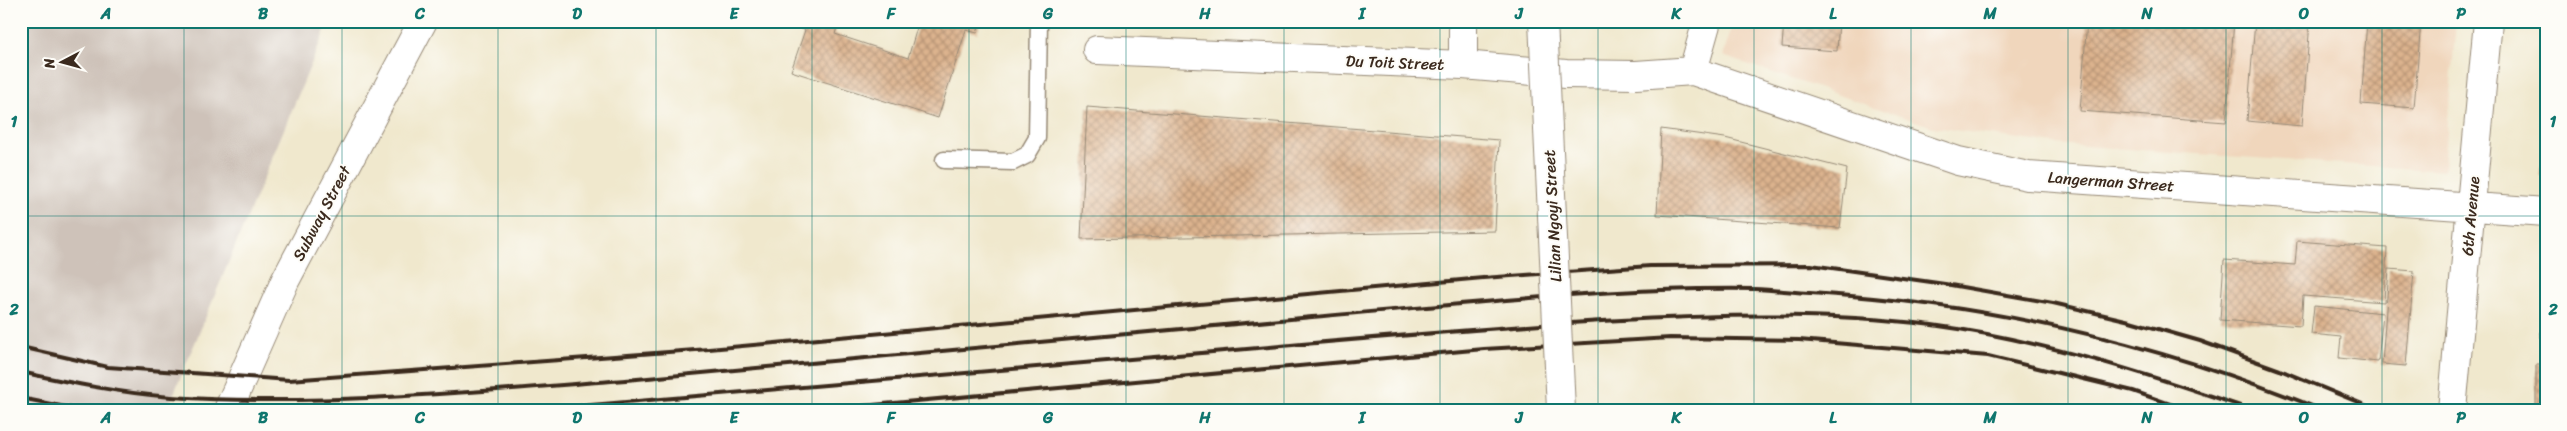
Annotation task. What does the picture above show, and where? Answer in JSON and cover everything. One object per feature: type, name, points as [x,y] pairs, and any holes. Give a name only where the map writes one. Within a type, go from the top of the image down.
[{"type":"street","name":"Subway Street","points":[[228,410],[285,281],[423,21]]},
{"type":"street","points":[[1463,21],[1463,65]]},
{"type":"street","name":"Lilian Ngoyi Street","points":[[1543,21],[1561,410]]},
{"type":"street","points":[[1692,71],[1707,21]]},
{"type":"street","name":"6th Avenue","points":[[2452,410],[2488,21]]},
{"type":"street","name":"Du Toit Street","points":[[1097,50],[1463,65],[1574,74],[1636,75],[1692,71]]},
{"type":"street","name":"Langerman Street","points":[[1692,71],[1958,161],[2028,176],[2546,212]]},
{"type":"lane","points":[[944,160],[1013,162],[1027,156],[1037,138],[1039,21]]},
{"type":"shaded area","points":[[21,21],[329,21],[167,410],[21,410]]},
{"type":"shaded area","points":[[1734,21],[2456,21],[2444,171],[2055,144],[1933,127],[1723,56]]},
{"type":"building","points":[[790,21],[839,21],[835,34],[908,58],[919,21],[981,21],[977,33],[966,30],[938,118],[791,71],[805,30],[789,25]]},
{"type":"building","points":[[1784,21],[1839,21],[1837,51],[1782,47]]},
{"type":"building","points":[[2087,21],[2234,21],[2226,122],[2080,111]]},
{"type":"building","points":[[2255,21],[2310,21],[2302,126],[2247,121]]},
{"type":"building","points":[[2367,21],[2421,21],[2414,108],[2361,104]]},
{"type":"building","points":[[1087,107],[1499,140],[1495,231],[1081,239]]},
{"type":"building","points":[[1661,129],[1725,138],[1847,169],[1840,228],[1657,215]]},
{"type":"building","points":[[2544,130],[2546,130],[2546,176],[2540,175]]},
{"type":"building","points":[[2297,241],[2387,248],[2384,302],[2303,296],[2301,326],[2220,320],[2224,260],[2295,265]]},
{"type":"building","points":[[2389,269],[2414,271],[2406,366],[2382,364]]},
{"type":"building","points":[[2544,300],[2546,301],[2546,337],[2540,337]]},
{"type":"building","points":[[2314,306],[2383,313],[2378,362],[2339,358],[2341,337],[2311,334]]},
{"type":"building","points":[[2536,364],[2546,364],[2546,410],[2536,410]]},
{"type":"railway","points":[[21,347],[108,367],[289,380],[709,349],[1483,278],[1650,266],[1811,265],[1945,284],[2053,303],[2130,321],[2200,341],[2280,370],[2377,410]]},
{"type":"railway","points":[[21,372],[96,387],[171,397],[229,400],[346,399],[521,388],[721,372],[1228,324],[1533,298],[1644,291],[1754,289],[1888,299],[2015,318],[2078,332],[2201,366],[2322,410]]},
{"type":"railway","points":[[532,410],[1452,331],[1643,319],[1726,316],[1849,318],[1932,325],[1973,331],[2055,349],[2134,371],[2252,410]]},
{"type":"railway","points":[[818,410],[1484,349],[1670,338],[1799,340],[1988,356],[2133,391],[2187,410]]},
{"type":"railway","points":[[21,398],[81,410]]}]
